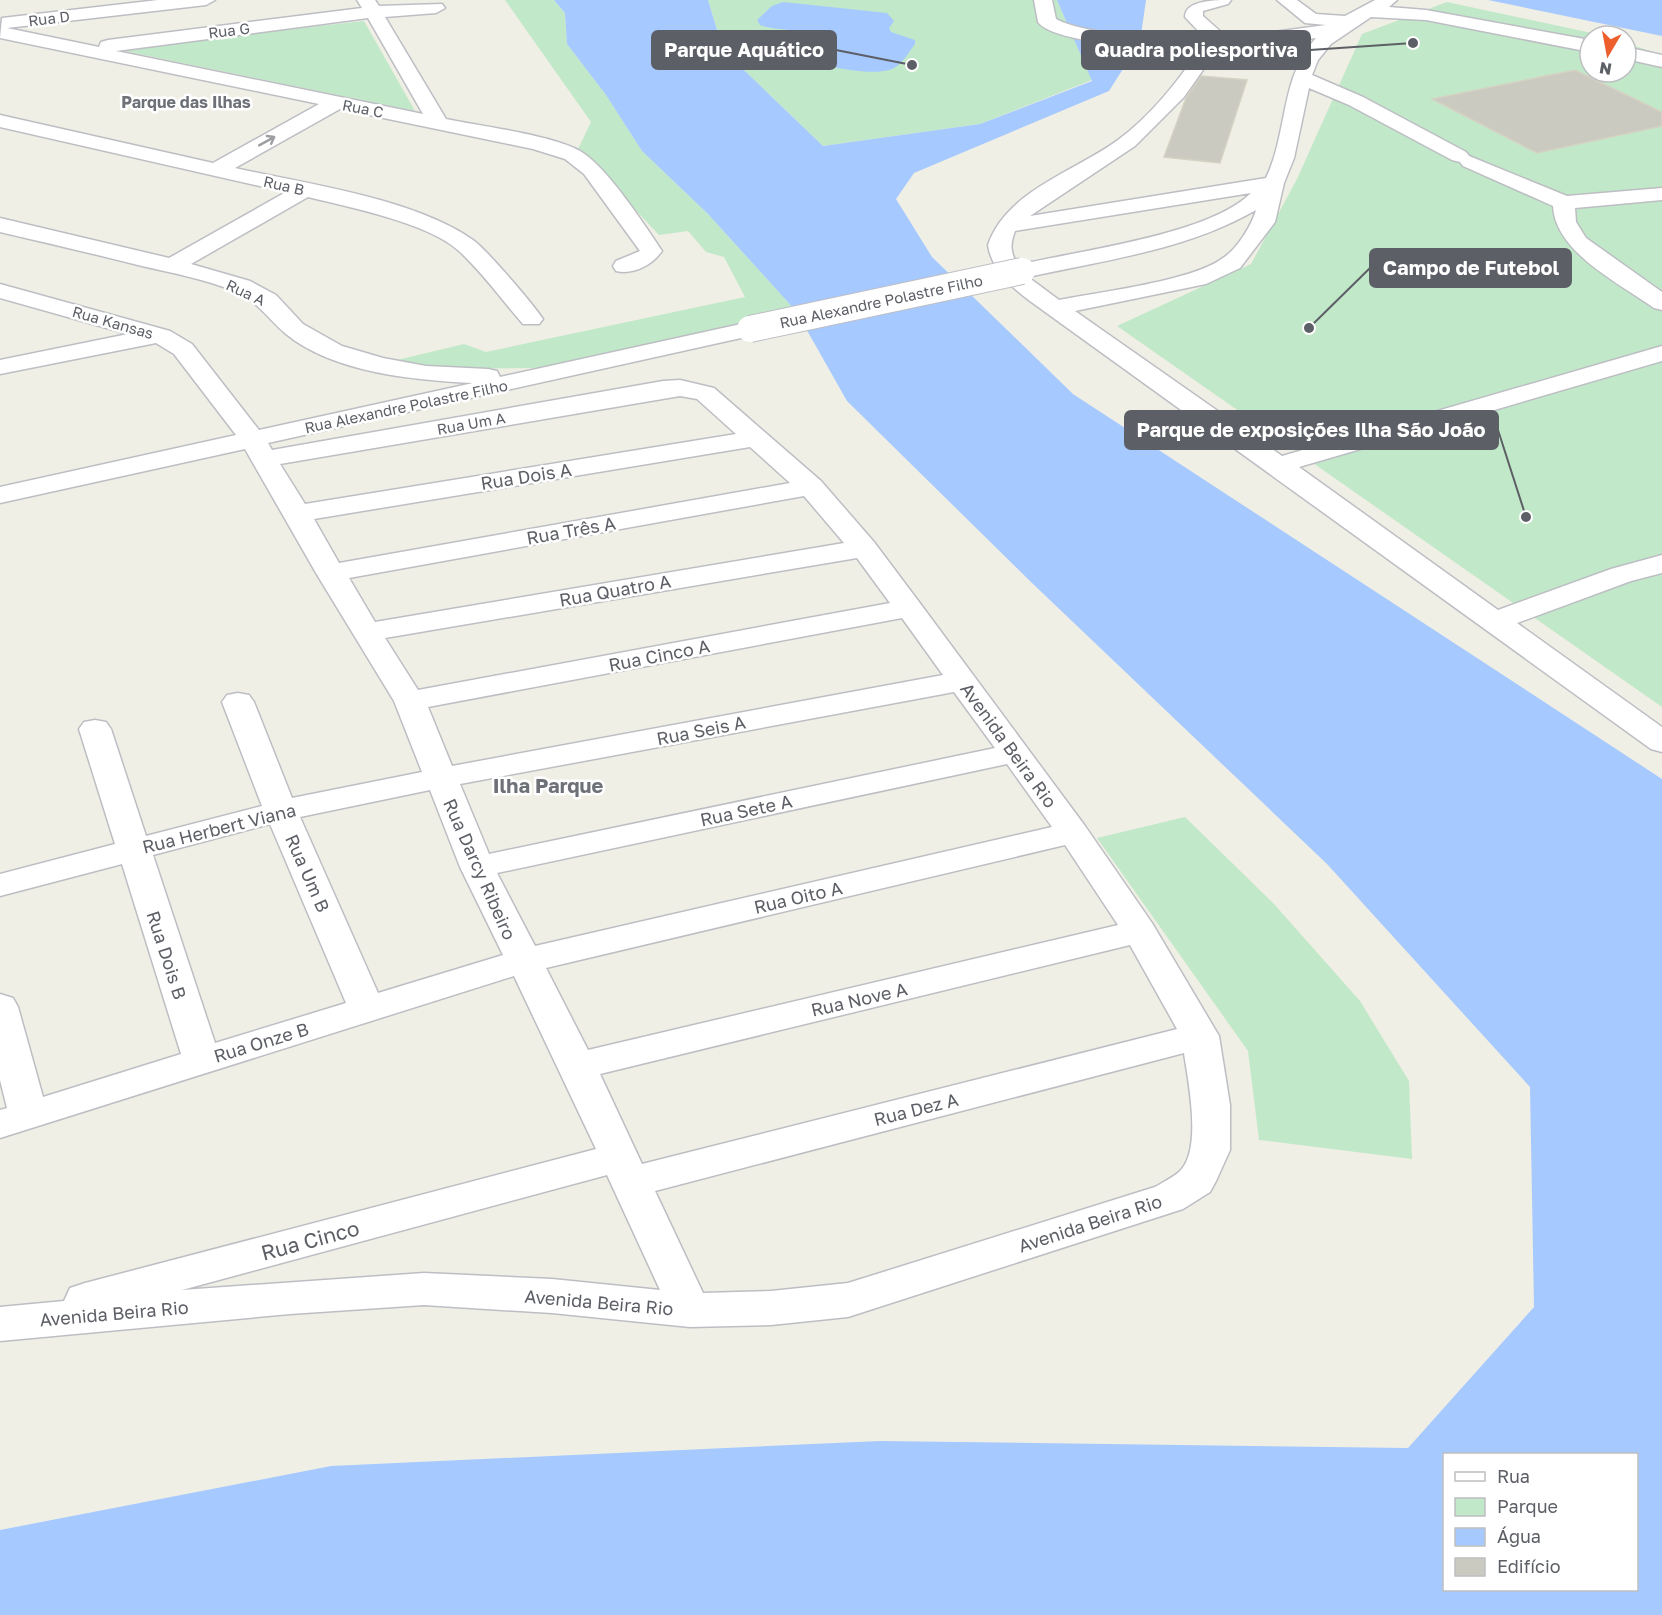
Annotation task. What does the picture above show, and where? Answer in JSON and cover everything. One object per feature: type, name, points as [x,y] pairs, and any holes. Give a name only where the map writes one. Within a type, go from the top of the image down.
[{"type":"street","name":"Rua D","points":[[0,24],[206,0]]},
{"type":"street","points":[[1043,0],[1047,22],[1058,29],[1086,35],[1161,42],[1211,40],[1250,42],[1316,50]]},
{"type":"street","points":[[1211,40],[1194,17],[1194,11],[1198,6],[1222,0]]},
{"type":"street","points":[[1286,0],[1311,19]]},
{"type":"street","points":[[371,6],[436,8]]},
{"type":"street","points":[[371,6],[438,123]]},
{"type":"street","name":"Rua G","points":[[82,49],[371,6]]},
{"type":"street","points":[[1250,42],[1367,13]]},
{"type":"street","points":[[1578,44],[1426,15],[1367,13],[1311,19],[1211,40],[1166,106],[1126,143],[1048,192],[1008,225],[1002,233],[999,244],[1003,260],[1023,285],[1278,465],[1662,742]]},
{"type":"street","name":"Rua Alexandre Polastre Filho","points":[[257,449],[550,375],[750,329],[1022,271],[1209,225],[1248,206],[1273,183],[1286,150],[1300,87],[1316,50],[1367,13]]},
{"type":"street","name":"Rua C","points":[[0,32],[538,144],[572,155],[591,170],[651,251],[646,258],[624,266]]},
{"type":"street","points":[[1638,56],[1662,61]]},
{"type":"street","points":[[1300,87],[1356,101],[1465,159],[1564,203],[1662,194]]},
{"type":"street","points":[[216,170],[336,103]]},
{"type":"street","name":"Rua B","points":[[0,121],[376,207],[426,224],[466,245],[531,320]]},
{"type":"street","points":[[1008,225],[1273,183],[1270,206],[1264,222],[1232,263],[1198,279],[1055,308]]},
{"type":"street","points":[[172,266],[305,190]]},
{"type":"street","points":[[1564,203],[1565,222],[1577,242],[1662,303]]},
{"type":"street","name":"Rua A","points":[[0,225],[172,266],[242,286],[268,300],[295,329],[323,346],[379,365],[426,373],[550,375]]},
{"type":"street","name":"Rua Kansas","points":[[0,291],[161,336],[183,349],[257,449]]},
{"type":"street","points":[[0,367],[161,336]]},
{"type":"street","points":[[1278,465],[1662,353]]},
{"type":"street","name":"Rua Um A","points":[[257,449],[680,388]]},
{"type":"street","name":"Avenida Beira Rio","points":[[0,1323],[290,1297],[424,1289],[552,1296],[690,1310],[771,1308],[848,1300],[1169,1198],[1196,1181],[1210,1150],[1211,1105],[1200,1036],[1140,931],[1073,833],[864,548],[811,487],[758,438],[705,393],[680,388]]},
{"type":"street","name":"Rua Dois A","points":[[295,514],[758,438]]},
{"type":"street","points":[[0,495],[257,449]]},
{"type":"street","name":"Rua Darcy Ribeiro","points":[[257,449],[330,573],[410,701],[477,867],[577,1066],[690,1310]]},
{"type":"street","name":"Rua Três A","points":[[330,573],[811,487]]},
{"type":"street","name":"Rua Quatro A","points":[[366,632],[864,548]]},
{"type":"street","points":[[1495,621],[1621,575],[1662,564]]},
{"type":"street","name":"Rua Cinco A","points":[[410,701],[909,608]]},
{"type":"street","name":"Rua Seis A","points":[[440,778],[962,681]]},
{"type":"street","name":"Rua Um B","points":[[238,702],[281,811],[367,1009]]},
{"type":"street","name":"Rua Dois B","points":[[95,729],[202,1060]]},
{"type":"street","name":"Rua Sete A","points":[[477,867],[1015,753]]},
{"type":"street","name":"Rua Herbert Viana","points":[[0,885],[281,811],[440,778]]},
{"type":"street","name":"Rua Oito A","points":[[523,962],[1073,833]]},
{"type":"street","name":"Rua Nove A","points":[[577,1066],[1140,931]]},
{"type":"street","name":"Rua Onze B","points":[[14,1119],[523,962]]},
{"type":"street","points":[[0,1007],[14,1119]]},
{"type":"street","name":"Rua Dez A","points":[[625,1169],[1200,1036]]},
{"type":"street","name":"Rua Cinco","points":[[0,1323],[625,1169]]},
{"type":"green space","points":[[505,0],[554,0],[565,13],[567,44],[606,95],[642,151],[708,214],[796,311],[539,368],[438,369],[393,361],[464,344],[486,352],[745,297],[724,257],[706,252],[688,231],[659,235],[578,149],[591,122]]},
{"type":"green space","points":[[708,0],[1057,0],[1092,80],[980,124],[823,146],[723,50]]},
{"type":"green space","points":[[1447,2],[1578,30],[1578,84],[1638,84],[1638,47],[1662,55],[1662,707],[1117,326],[1251,264],[1297,179],[1362,34]]},
{"type":"green space","points":[[364,21],[415,111],[115,49]]},
{"type":"green space","points":[[1185,817],[1274,904],[1360,1001],[1409,1081],[1412,1159],[1259,1140],[1248,1051],[1097,838]]},
{"type":"water","points":[[554,0],[708,0],[723,50],[823,146],[980,124],[1092,81],[1057,0],[1146,0],[1140,42],[1109,91],[914,173],[896,199],[932,257],[1073,394],[1662,779],[1662,1615],[0,1615],[0,1530],[331,1466],[880,1441],[1408,1448],[1534,1307],[1530,1087],[1327,864],[1032,583],[847,401],[796,311],[708,214],[642,151],[606,95],[567,44],[565,13]]},
{"type":"water","points":[[1488,0],[1662,0],[1662,36],[1638,31],[1638,24],[1604,24]]},
{"type":"water","points":[[783,2],[887,13],[894,21],[889,28],[891,32],[915,40],[915,44],[897,66],[889,70],[869,72],[800,60],[797,54],[808,43],[808,37],[791,30],[760,25],[757,20],[772,6]]},
{"type":"building","points":[[1575,70],[1578,71],[1578,84],[1604,84],[1662,112],[1662,126],[1537,153],[1432,99]]},
{"type":"building","points":[[1201,76],[1247,80],[1220,163],[1164,157],[1186,98]]},
{"type":"place","name":"Quadra poliesportiva","points":[[1413,43]]},
{"type":"place","name":"Parque Aquático","points":[[912,65]]},
{"type":"place","name":"Campo de Futebol","points":[[1309,328]]},
{"type":"place","name":"Parque de exposições Ilha São João","points":[[1526,517]]},
{"type":"district","name":"Parque das Ilhas","points":[[186,102]]},
{"type":"district","name":"Ilha Parque","points":[[548,785]]}]
